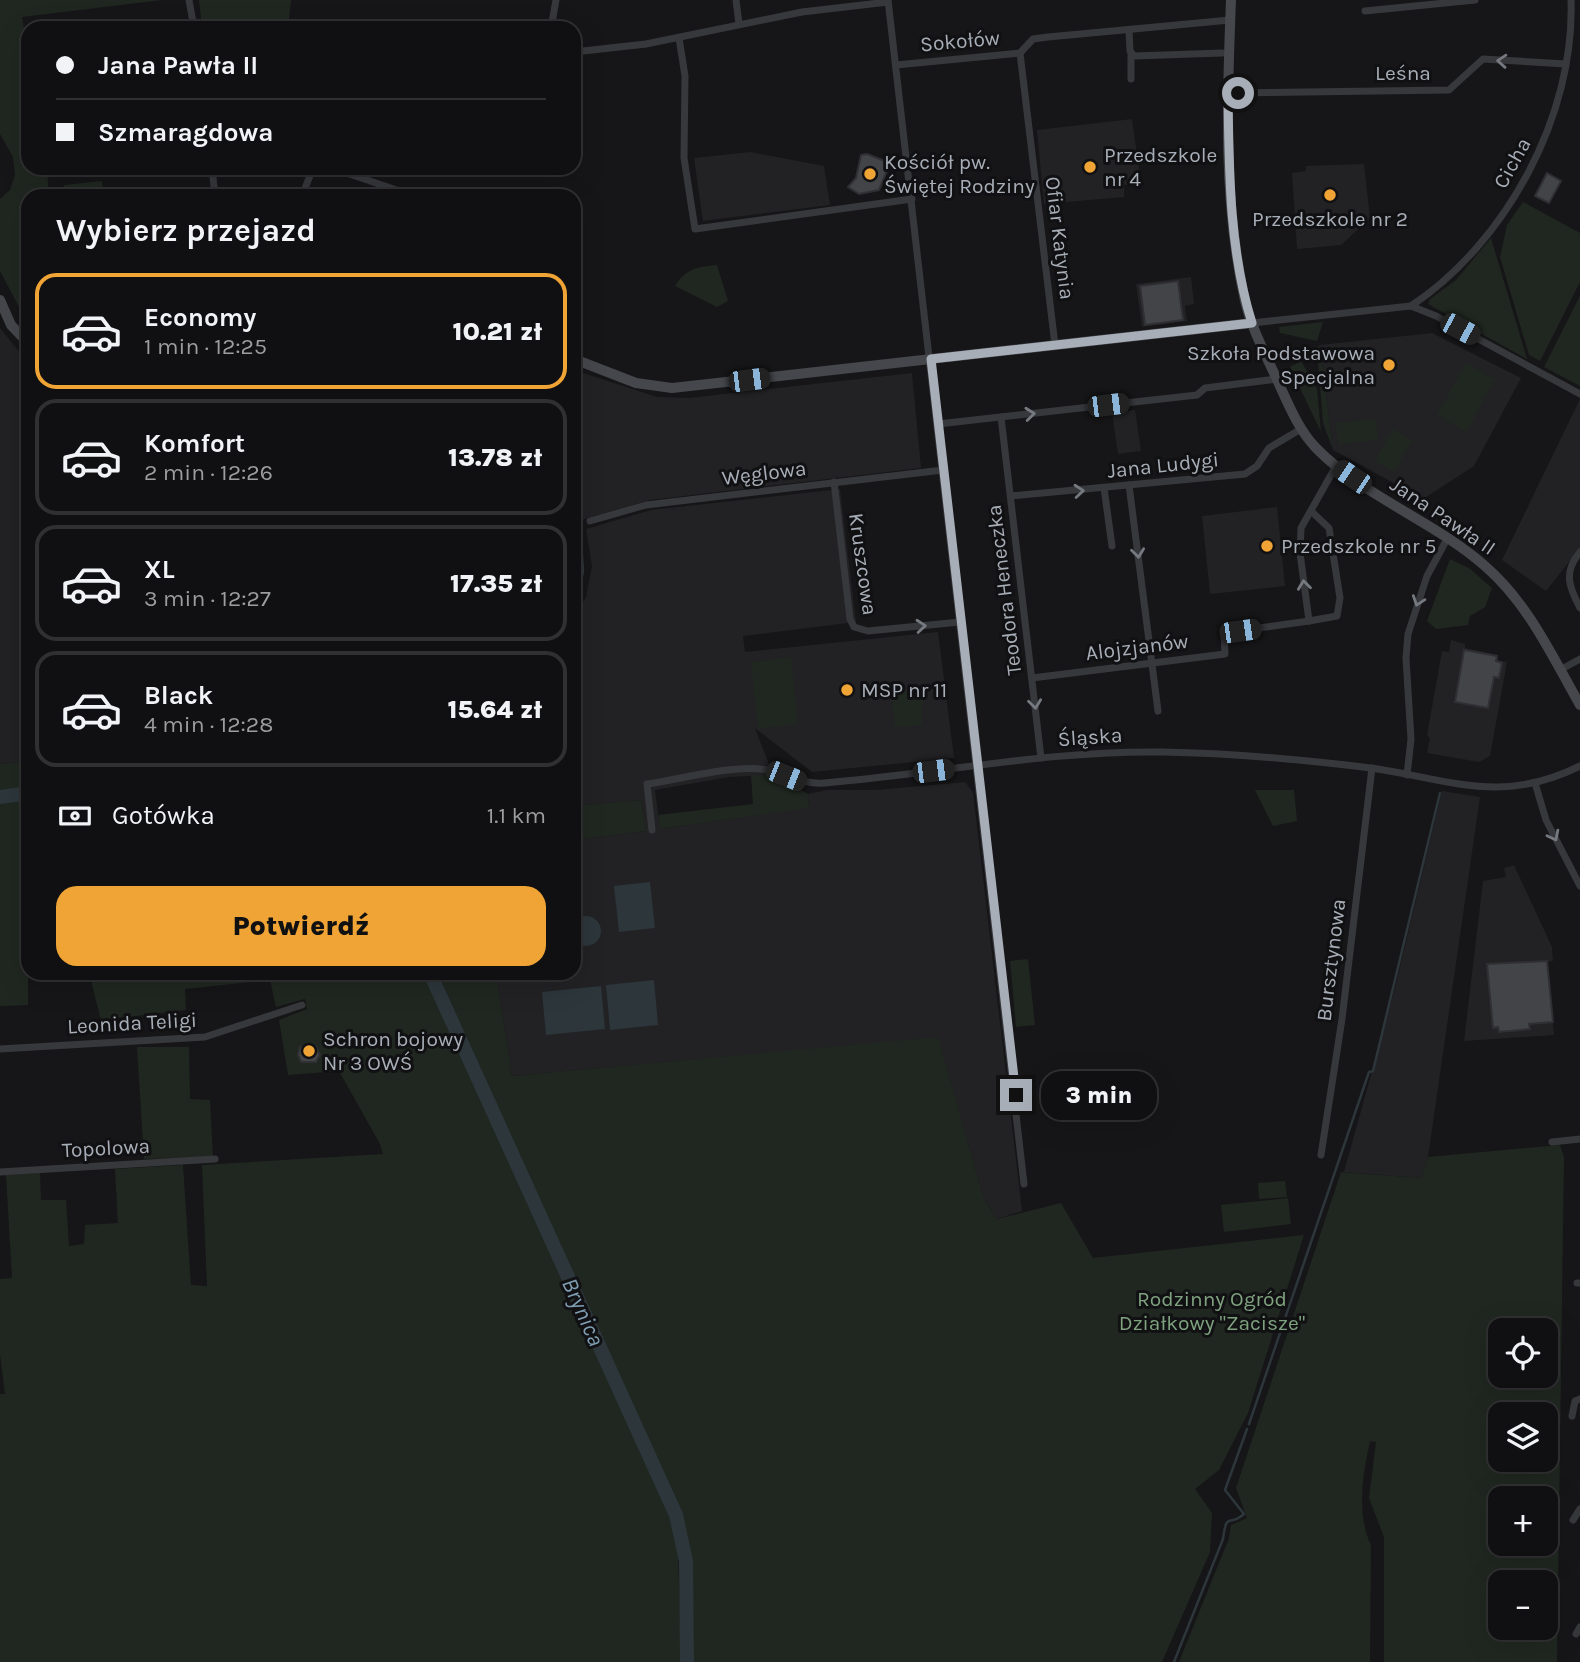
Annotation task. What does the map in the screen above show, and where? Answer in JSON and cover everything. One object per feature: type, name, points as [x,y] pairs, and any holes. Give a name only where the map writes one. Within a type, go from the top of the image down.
[{"type":"street","points":[[189,0],[193,21]]},
{"type":"street","points":[[552,21],[556,0]]},
{"type":"street","points":[[736,0],[739,24]]},
{"type":"street","name":"Jana Pawła II","points":[[1231,0],[1228,93],[1233,210],[1245,300],[1252,323],[1301,429],[1336,466],[1447,539],[1500,580],[1520,603],[1580,705]]},
{"type":"street","points":[[1365,11],[1475,0]]},
{"type":"street","name":"Cicha","points":[[1411,306],[1454,271],[1517,192],[1544,145],[1566,64],[1570,42],[1571,0]]},
{"type":"street","points":[[581,52],[597,52],[679,38],[802,12],[888,1],[1024,1184]]},
{"type":"street","name":"Sokołów","points":[[896,65],[1020,53],[1033,39],[1230,20]]},
{"type":"street","points":[[1129,30],[1131,79]]},
{"type":"street","points":[[679,38],[685,76],[684,158],[695,229],[912,199]]},
{"type":"street","name":"Ofiar Katynia","points":[[1020,53],[1055,345]]},
{"type":"street","points":[[1131,55],[1222,53]]},
{"type":"street","name":"Leśna","points":[[1228,93],[1449,90],[1483,59],[1566,64]]},
{"type":"street","points":[[352,175],[394,189]]},
{"type":"street","points":[[0,300],[11,326],[21,335]]},
{"type":"street","points":[[581,362],[636,383],[672,388],[1411,306],[1436,316],[1580,394]]},
{"type":"street","points":[[938,424],[1197,395],[1205,388],[1277,379]]},
{"type":"street","name":"Teodora Heneczka","points":[[1001,417],[1041,758]]},
{"type":"street","name":"Jana Ludygi","points":[[1011,496],[1245,474],[1257,466],[1269,448],[1301,429]]},
{"type":"street","points":[[1311,511],[1329,528],[1340,598],[1337,616],[1308,621],[1299,540],[1301,528],[1336,466]]},
{"type":"street","name":"Węglowa","points":[[590,521],[646,505],[943,470]]},
{"type":"street","name":"Kruszcowa","points":[[834,482],[849,619],[854,628],[868,631],[960,622]]},
{"type":"street","points":[[1129,485],[1158,711]]},
{"type":"street","points":[[1104,488],[1112,546]]},
{"type":"street","points":[[1407,775],[1410,751],[1408,634],[1427,576],[1447,539]]},
{"type":"street","points":[[1580,552],[1568,572],[1569,587],[1580,608]]},
{"type":"street","name":"Alojzjanów","points":[[1032,678],[1225,654],[1224,633],[1308,621]]},
{"type":"street","points":[[1560,670],[1580,659]]},
{"type":"street","name":"Śląska","points":[[652,830],[647,784],[724,772],[768,769],[804,783],[825,783],[1041,758],[1139,752],[1245,754],[1372,768],[1472,788],[1491,789],[1535,783],[1580,766]]},
{"type":"street","name":"Bursztynowa","points":[[1321,1156],[1342,1019],[1372,768]]},
{"type":"street","points":[[1535,783],[1546,820],[1580,886]]},
{"type":"street","name":"Leonida Teligi","points":[[0,1049],[205,1037],[302,1005]]},
{"type":"street","points":[[1552,1142],[1580,1139]]},
{"type":"street","name":"Topolowa","points":[[0,1171],[215,1159]]},
{"type":"street","points":[[1572,1416],[1575,1401],[1580,1399]]},
{"type":"street","points":[[1573,1520],[1580,1509]]},
{"type":"shaded area","name":"Przedszkole nr 4","points":[[1132,119],[1141,184],[1124,185],[1124,197],[1044,204],[1037,130]]},
{"type":"shaded area","points":[[750,152],[824,166],[830,205],[703,221],[694,158]]},
{"type":"shaded area","name":"Przedszkole nr 2","points":[[1364,164],[1370,218],[1341,245],[1297,249],[1292,173],[1306,171],[1306,166]]},
{"type":"shaded area","points":[[1191,277],[1194,304],[1185,306],[1187,321],[1142,327],[1136,284]]},
{"type":"shaded area","points":[[0,328],[21,354],[21,762],[0,764]]},
{"type":"shaded area","points":[[1432,333],[1521,378],[1474,466],[1423,499],[1333,450],[1320,345]]},
{"type":"shaded area","points":[[581,372],[657,397],[689,398],[912,373],[921,468],[650,500],[581,520]]},
{"type":"shaded area","points":[[1580,399],[1580,548],[1546,591],[1502,560]]},
{"type":"shaded area","points":[[1135,410],[1141,451],[1118,454],[1112,413]]},
{"type":"shaded area","points":[[840,489],[856,622],[743,636],[745,652],[938,632],[954,758],[812,772],[755,728],[773,775],[729,777],[655,790],[660,829],[809,807],[808,794],[827,790],[876,790],[965,782],[973,792],[1022,1211],[997,1219],[984,1199],[938,1038],[512,1076],[497,980],[581,980],[581,839],[646,831],[641,800],[581,805],[581,605],[586,597],[592,566],[586,529],[651,510]]},
{"type":"shaded area","points":[[1277,507],[1285,586],[1210,594],[1202,516]]},
{"type":"shaded area","points":[[1451,640],[1465,644],[1465,648],[1498,655],[1498,660],[1507,662],[1490,756],[1479,762],[1427,753],[1430,738],[1427,735],[1442,651],[1449,652]]},
{"type":"shaded area","points":[[1442,791],[1480,797],[1428,1157],[1421,1178],[1344,1172],[1394,992]]},
{"type":"shaded area","points":[[1514,865],[1552,947],[1553,961],[1547,962],[1554,1035],[1464,1041],[1483,881],[1506,877],[1504,868]]},
{"type":"shaded area","points":[[650,882],[655,928],[619,932],[614,886]]},
{"type":"shaded area","points":[[581,918],[592,918],[601,931],[596,941],[586,946],[581,944]]},
{"type":"shaded area","points":[[654,980],[658,1025],[610,1030],[606,985]]},
{"type":"shaded area","points":[[601,986],[605,1029],[546,1035],[542,992]]},
{"type":"green space","points":[[0,0],[162,0],[22,17],[21,175],[48,175],[48,189],[21,189],[21,311],[0,271],[0,199],[10,190],[15,175],[13,157],[0,134]]},
{"type":"green space","points":[[199,0],[291,0],[289,21],[201,21]]},
{"type":"green space","points":[[102,181],[103,189],[64,189],[64,185]]},
{"type":"green space","points":[[1523,202],[1580,233],[1580,282],[1540,361],[1529,355],[1500,257],[1507,225]]},
{"type":"green space","points":[[1491,238],[1527,359],[1428,304],[1430,299],[1456,280]]},
{"type":"green space","points":[[717,265],[728,301],[717,307],[675,286],[684,275],[693,270]]},
{"type":"green space","points":[[1580,296],[1580,386],[1544,367]]},
{"type":"green space","points":[[1323,322],[1317,341],[1280,333],[1279,327]]},
{"type":"green space","points":[[1320,345],[1333,450],[1323,423],[1317,348]]},
{"type":"green space","points":[[1301,361],[1317,389],[1321,432],[1290,367]]},
{"type":"green space","points":[[1466,363],[1495,379],[1466,432],[1437,415]]},
{"type":"green space","points":[[1376,419],[1378,440],[1338,444],[1336,423]]},
{"type":"green space","points":[[1393,429],[1412,440],[1394,472],[1375,461]]},
{"type":"green space","points":[[1450,559],[1469,568],[1492,588],[1485,607],[1470,616],[1468,625],[1436,629],[1427,621]]},
{"type":"green space","points":[[791,657],[798,724],[758,729],[751,662]]},
{"type":"green space","points":[[923,688],[922,725],[895,727],[891,692]]},
{"type":"green space","points":[[21,762],[21,790],[0,792],[0,764]]},
{"type":"green space","points":[[751,775],[773,775],[808,794],[809,808],[660,829],[658,815],[753,804]]},
{"type":"green space","points":[[1255,790],[1294,790],[1297,821],[1273,826]]},
{"type":"green space","points":[[21,800],[21,980],[28,980],[28,1005],[0,1006],[0,801]]},
{"type":"green space","points":[[641,800],[646,831],[581,839],[581,805]]},
{"type":"green space","points":[[1028,959],[1035,1025],[1016,1027],[1010,961]]},
{"type":"green space","points":[[91,980],[270,980],[185,989],[186,1010],[101,1020]]},
{"type":"green space","points":[[270,980],[426,980],[667,1509],[678,1548],[681,1662],[0,1662],[0,1394],[5,1394],[0,1354],[0,1279],[12,1278],[6,1175],[40,1173],[41,1200],[66,1200],[69,1246],[84,1244],[85,1225],[118,1223],[115,1169],[183,1165],[191,1285],[207,1286],[202,1165],[383,1154],[339,1071],[288,1075],[279,1020],[307,1009],[305,999],[276,1007]]},
{"type":"green space","name":"Rodzinny Ogród Działkowy \"Zacisze\"","points":[[441,980],[497,980],[512,1076],[938,1037],[984,1199],[997,1219],[1061,1203],[1093,1258],[1304,1235],[1248,1413],[1219,1470],[1195,1489],[1212,1513],[1210,1552],[1162,1662],[692,1662],[693,1570],[680,1515]]},
{"type":"green space","points":[[137,1047],[189,1047],[190,1099],[210,1100],[213,1157],[144,1159]]},
{"type":"green space","points":[[1560,1145],[1564,1157],[1558,1590],[1558,1570],[1488,1570],[1488,1640],[1557,1640],[1557,1662],[1384,1662],[1384,1537],[1369,1498],[1376,1442],[1370,1441],[1363,1480],[1362,1507],[1371,1545],[1370,1662],[1179,1662],[1229,1538],[1231,1525],[1247,1518],[1236,1488],[1341,1172],[1421,1178],[1428,1157]]},
{"type":"green space","points":[[1285,1181],[1287,1197],[1259,1199],[1258,1183]]},
{"type":"green space","points":[[1288,1198],[1291,1224],[1224,1232],[1221,1205]]},
{"type":"building","name":"Kościół pw. Świętej Rodziny","points":[[867,154],[890,163],[879,190],[859,194],[848,187],[856,178],[861,155]]},
{"type":"building","points":[[1547,173],[1561,181],[1549,203],[1535,196]]},
{"type":"building","points":[[1178,281],[1183,320],[1145,325],[1140,286]]},
{"type":"building","points":[[1464,650],[1497,656],[1496,661],[1502,663],[1499,678],[1494,677],[1488,708],[1455,702]]},
{"type":"building","points":[[1547,961],[1553,1022],[1529,1024],[1530,1029],[1499,1032],[1498,1027],[1493,1028],[1487,964]]},
{"type":"building","name":"Schron bojowy Nr 3 OWŚ","points":[[300,1047],[316,1047],[320,1055],[316,1062],[301,1062],[298,1055]]},
{"type":"waterway","points":[[581,543],[581,581]]},
{"type":"waterway","points":[[1249,1424],[1369,1072],[1373,1071],[1440,793]]},
{"type":"waterway","name":"Brynica","points":[[0,797],[21,794]]},
{"type":"waterway","name":"Brynica","points":[[433,980],[676,1515],[686,1561],[687,1662]]},
{"type":"waterway","name":"Brynica","points":[[435,982],[440,980]]},
{"type":"waterway","points":[[1174,1662],[1223,1539],[1227,1522],[1244,1514],[1225,1490],[1247,1429]]},
{"type":"place","name":"Przedszkole nr 4","points":[[1090,167]]},
{"type":"place","name":"Kościół pw. Świętej Rodziny","points":[[870,174]]},
{"type":"place","name":"Przedszkole nr 2","points":[[1330,195]]},
{"type":"place","name":"Szkoła Podstawowa Specjalna","points":[[1389,365]]},
{"type":"place","name":"Przedszkole nr 5","points":[[1267,546]]},
{"type":"place","name":"MSP nr 11","points":[[847,690]]},
{"type":"place","name":"Schron bojowy Nr 3 OWŚ","points":[[309,1051]]},
{"type":"route","points":[[1016,1095],[931,359],[1252,323],[1241,277],[1231,183],[1228,93],[1238,93]]}]
